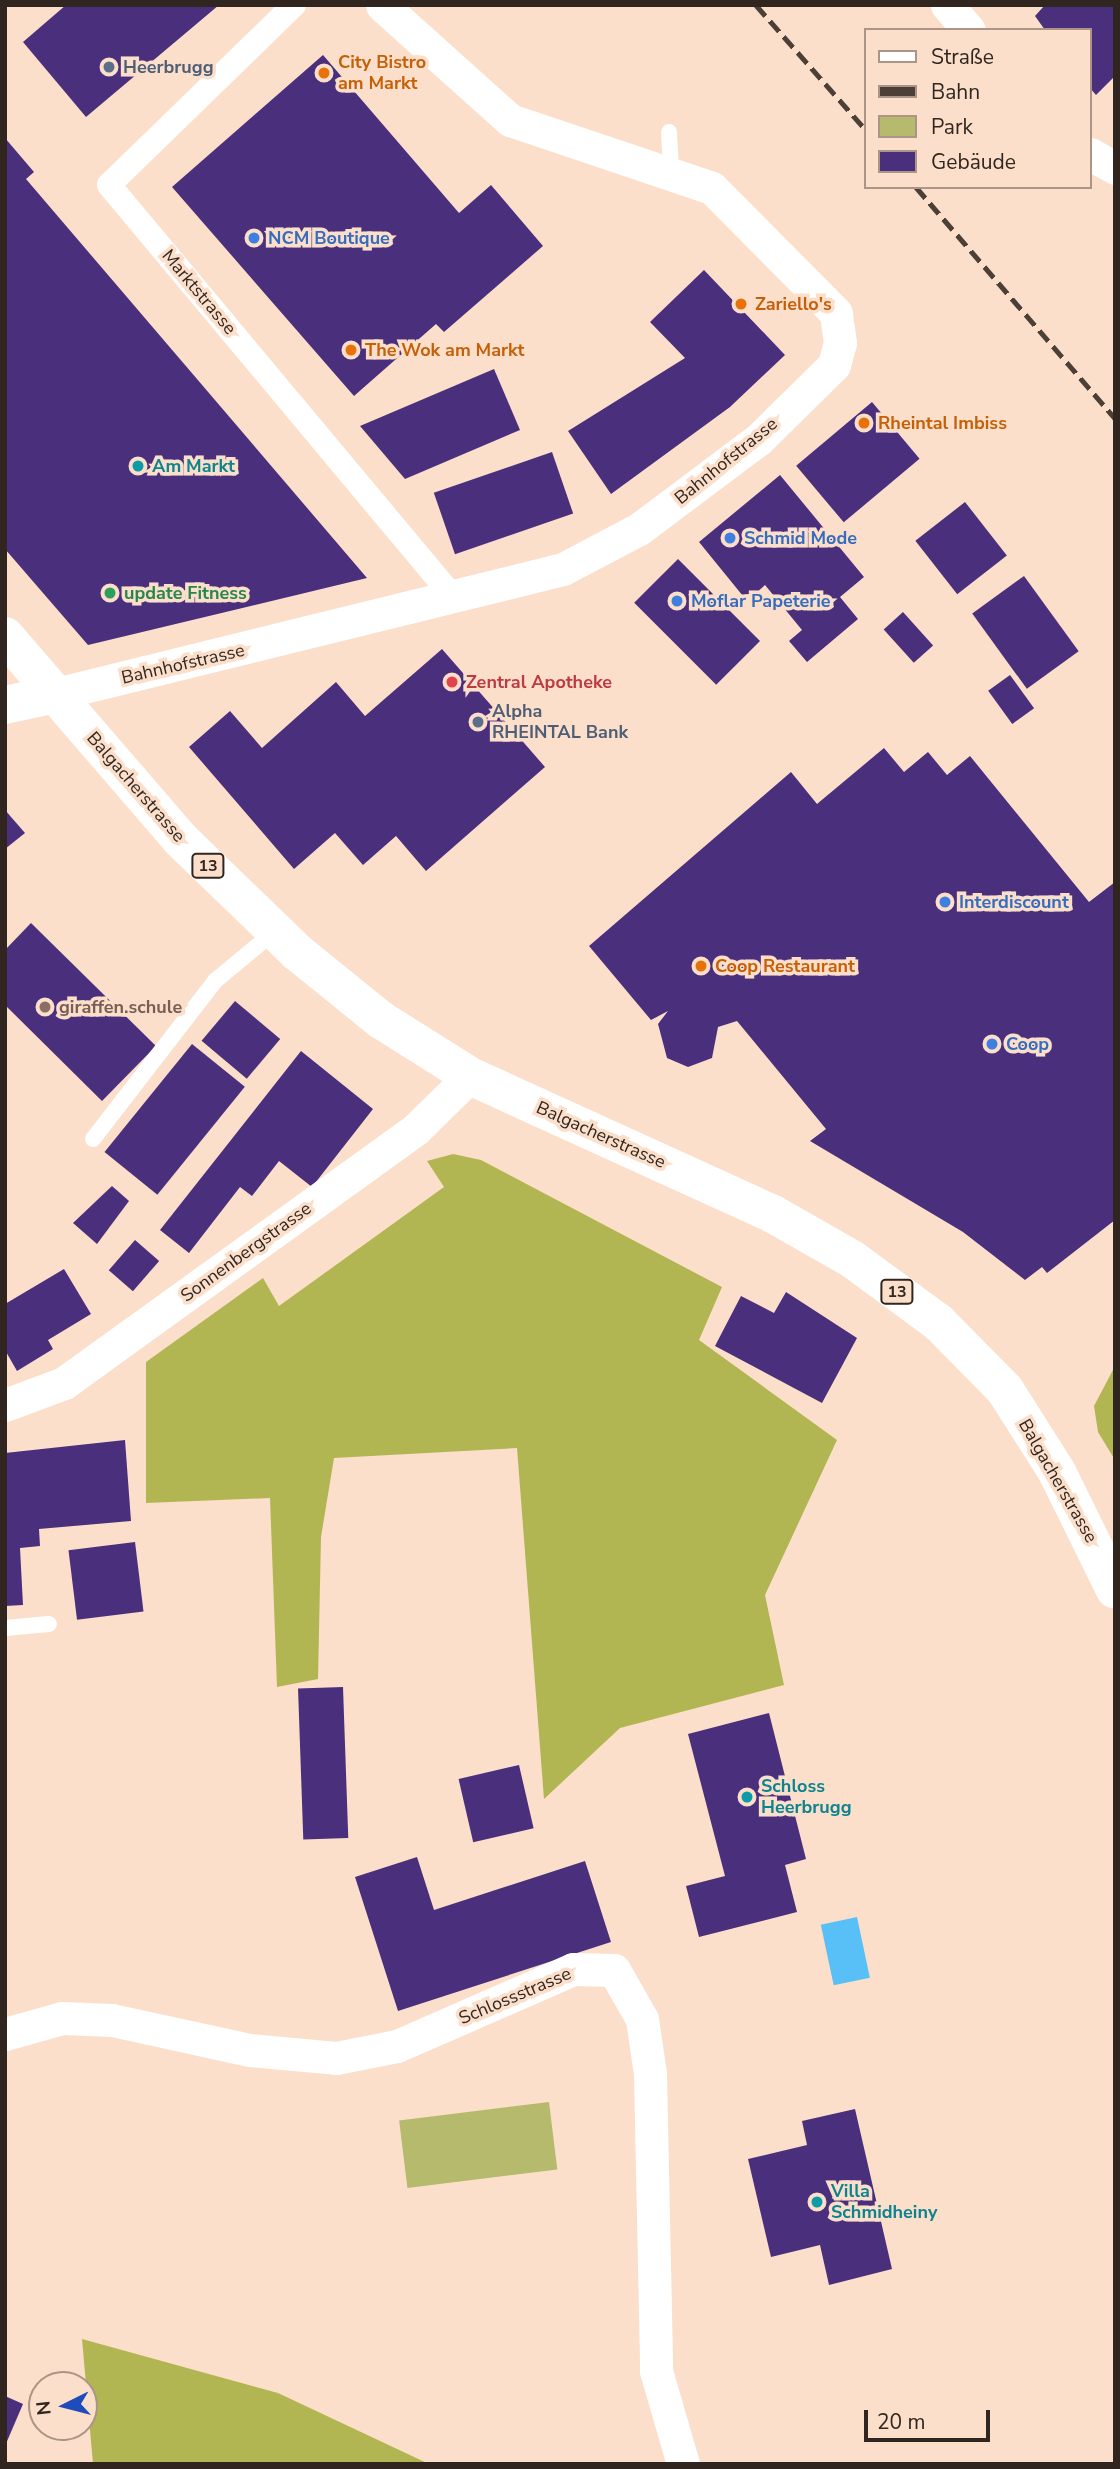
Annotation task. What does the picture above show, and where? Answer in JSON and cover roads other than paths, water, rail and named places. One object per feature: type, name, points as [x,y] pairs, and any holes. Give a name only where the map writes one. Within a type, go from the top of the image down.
[{"type":"main road","name":"13","points":[[5,636],[56,694]]},
{"type":"main road","points":[[5,705],[56,694]]},
{"type":"main road","name":"Balgacherstrasse","points":[[56,694],[180,839],[275,931],[381,1020],[470,1076],[773,1214],[852,1259],[939,1323],[1005,1390],[1057,1472],[1115,1590]]},
{"type":"street","name":"Marktstrasse","points":[[294,5],[109,185],[454,597]]},
{"type":"street","name":"Bahnhofstrasse","points":[[56,694],[563,569],[639,529],[759,439],[834,365],[840,343],[836,313],[750,221],[712,188],[671,169],[548,137],[510,120],[382,5]]},
{"type":"street","points":[[947,5],[967,28]]},
{"type":"street","points":[[1092,155],[1115,168]]},
{"type":"street","name":"Sonnenbergstrasse","points":[[5,1405],[64,1383],[416,1129],[470,1076]]},
{"type":"street","name":"Schlossstrasse","points":[[5,2034],[62,2018],[112,2020],[250,2050],[336,2058],[397,2046],[573,1969],[614,1970],[642,2019],[650,2074],[656,2371],[683,2464]]},
{"type":"lane","points":[[668,132],[671,169]]},
{"type":"lane","points":[[93,1139],[215,981],[275,931]]},
{"type":"lane","points":[[5,1628],[49,1624]]},
{"type":"water","points":[[857,1917],[870,1978],[834,1985],[821,1925]]},
{"type":"railway","points":[[756,5],[864,128]]},
{"type":"railway","points":[[918,189],[1115,418]]},
{"type":"place","name":"Heerbrugg","points":[[109,67]]},
{"type":"place","name":"City Bistro am Markt","points":[[324,73]]},
{"type":"place","name":"NCM Boutique","points":[[254,238]]},
{"type":"place","name":"Zariello's","points":[[741,304]]},
{"type":"place","name":"The Wok am Markt","points":[[351,350]]},
{"type":"place","name":"Rheintal Imbiss","points":[[864,423]]},
{"type":"place","name":"Am Markt","points":[[138,466]]},
{"type":"place","name":"Schmid Mode","points":[[730,538]]},
{"type":"place","name":"update Fitness","points":[[110,593]]},
{"type":"place","name":"Moflar Papeterie","points":[[677,601]]},
{"type":"place","name":"Zentral Apotheke","points":[[452,682]]},
{"type":"place","name":"Alpha RHEINTAL Bank","points":[[478,722]]},
{"type":"place","name":"Interdiscount","points":[[945,902]]},
{"type":"place","name":"Coop Restaurant","points":[[701,966]]},
{"type":"place","name":"giraffen.schule","points":[[45,1007]]},
{"type":"place","name":"Coop","points":[[992,1044]]},
{"type":"place","name":"Schloss Heerbrugg","points":[[747,1797]]},
{"type":"place","name":"Villa Schmidheiny","points":[[817,2202]]}]
